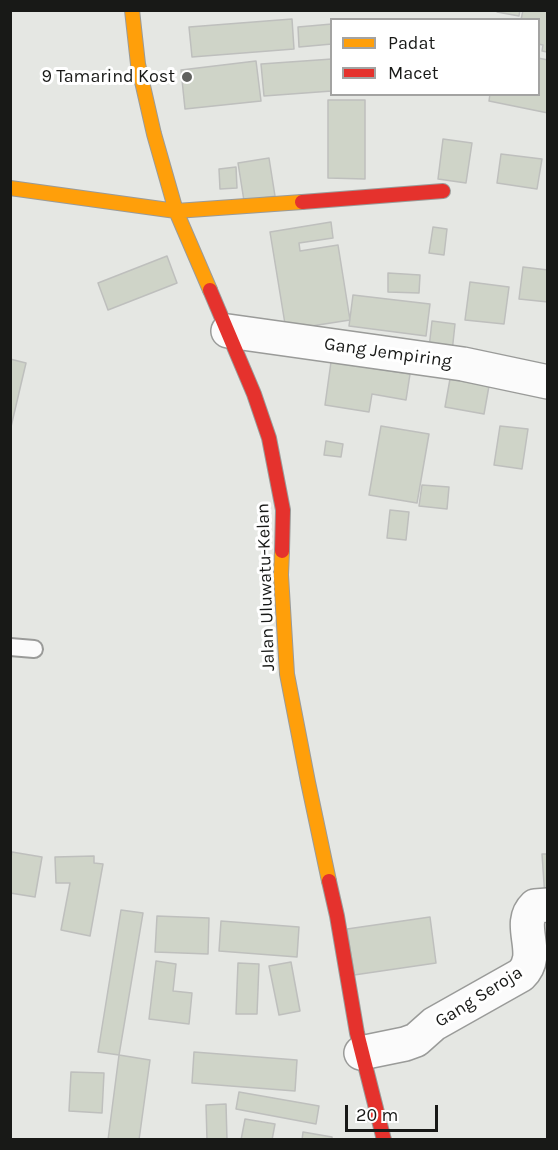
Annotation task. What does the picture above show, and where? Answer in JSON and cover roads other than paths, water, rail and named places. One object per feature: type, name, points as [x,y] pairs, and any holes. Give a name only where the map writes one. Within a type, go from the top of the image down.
[{"type":"street","name":"Jalan Uluwatu-Kelan","points":[[132,10],[138,64],[154,134],[176,211],[254,394],[276,472],[283,510],[281,575],[287,674],[337,916],[361,1053],[384,1140]]},
{"type":"street","points":[[10,188],[176,211],[443,191]]},
{"type":"street","name":"Gang Jempiring","points":[[228,331],[462,364],[548,381]]},
{"type":"street","name":"Gang Seroja","points":[[361,1053],[416,1040],[434,1024],[521,975],[529,965],[530,959],[527,920],[535,906],[548,905]]},
{"type":"lane","points":[[10,647],[34,649]]},
{"type":"place","name":"9 Tamarind Kost","points":[[187,77]]}]
